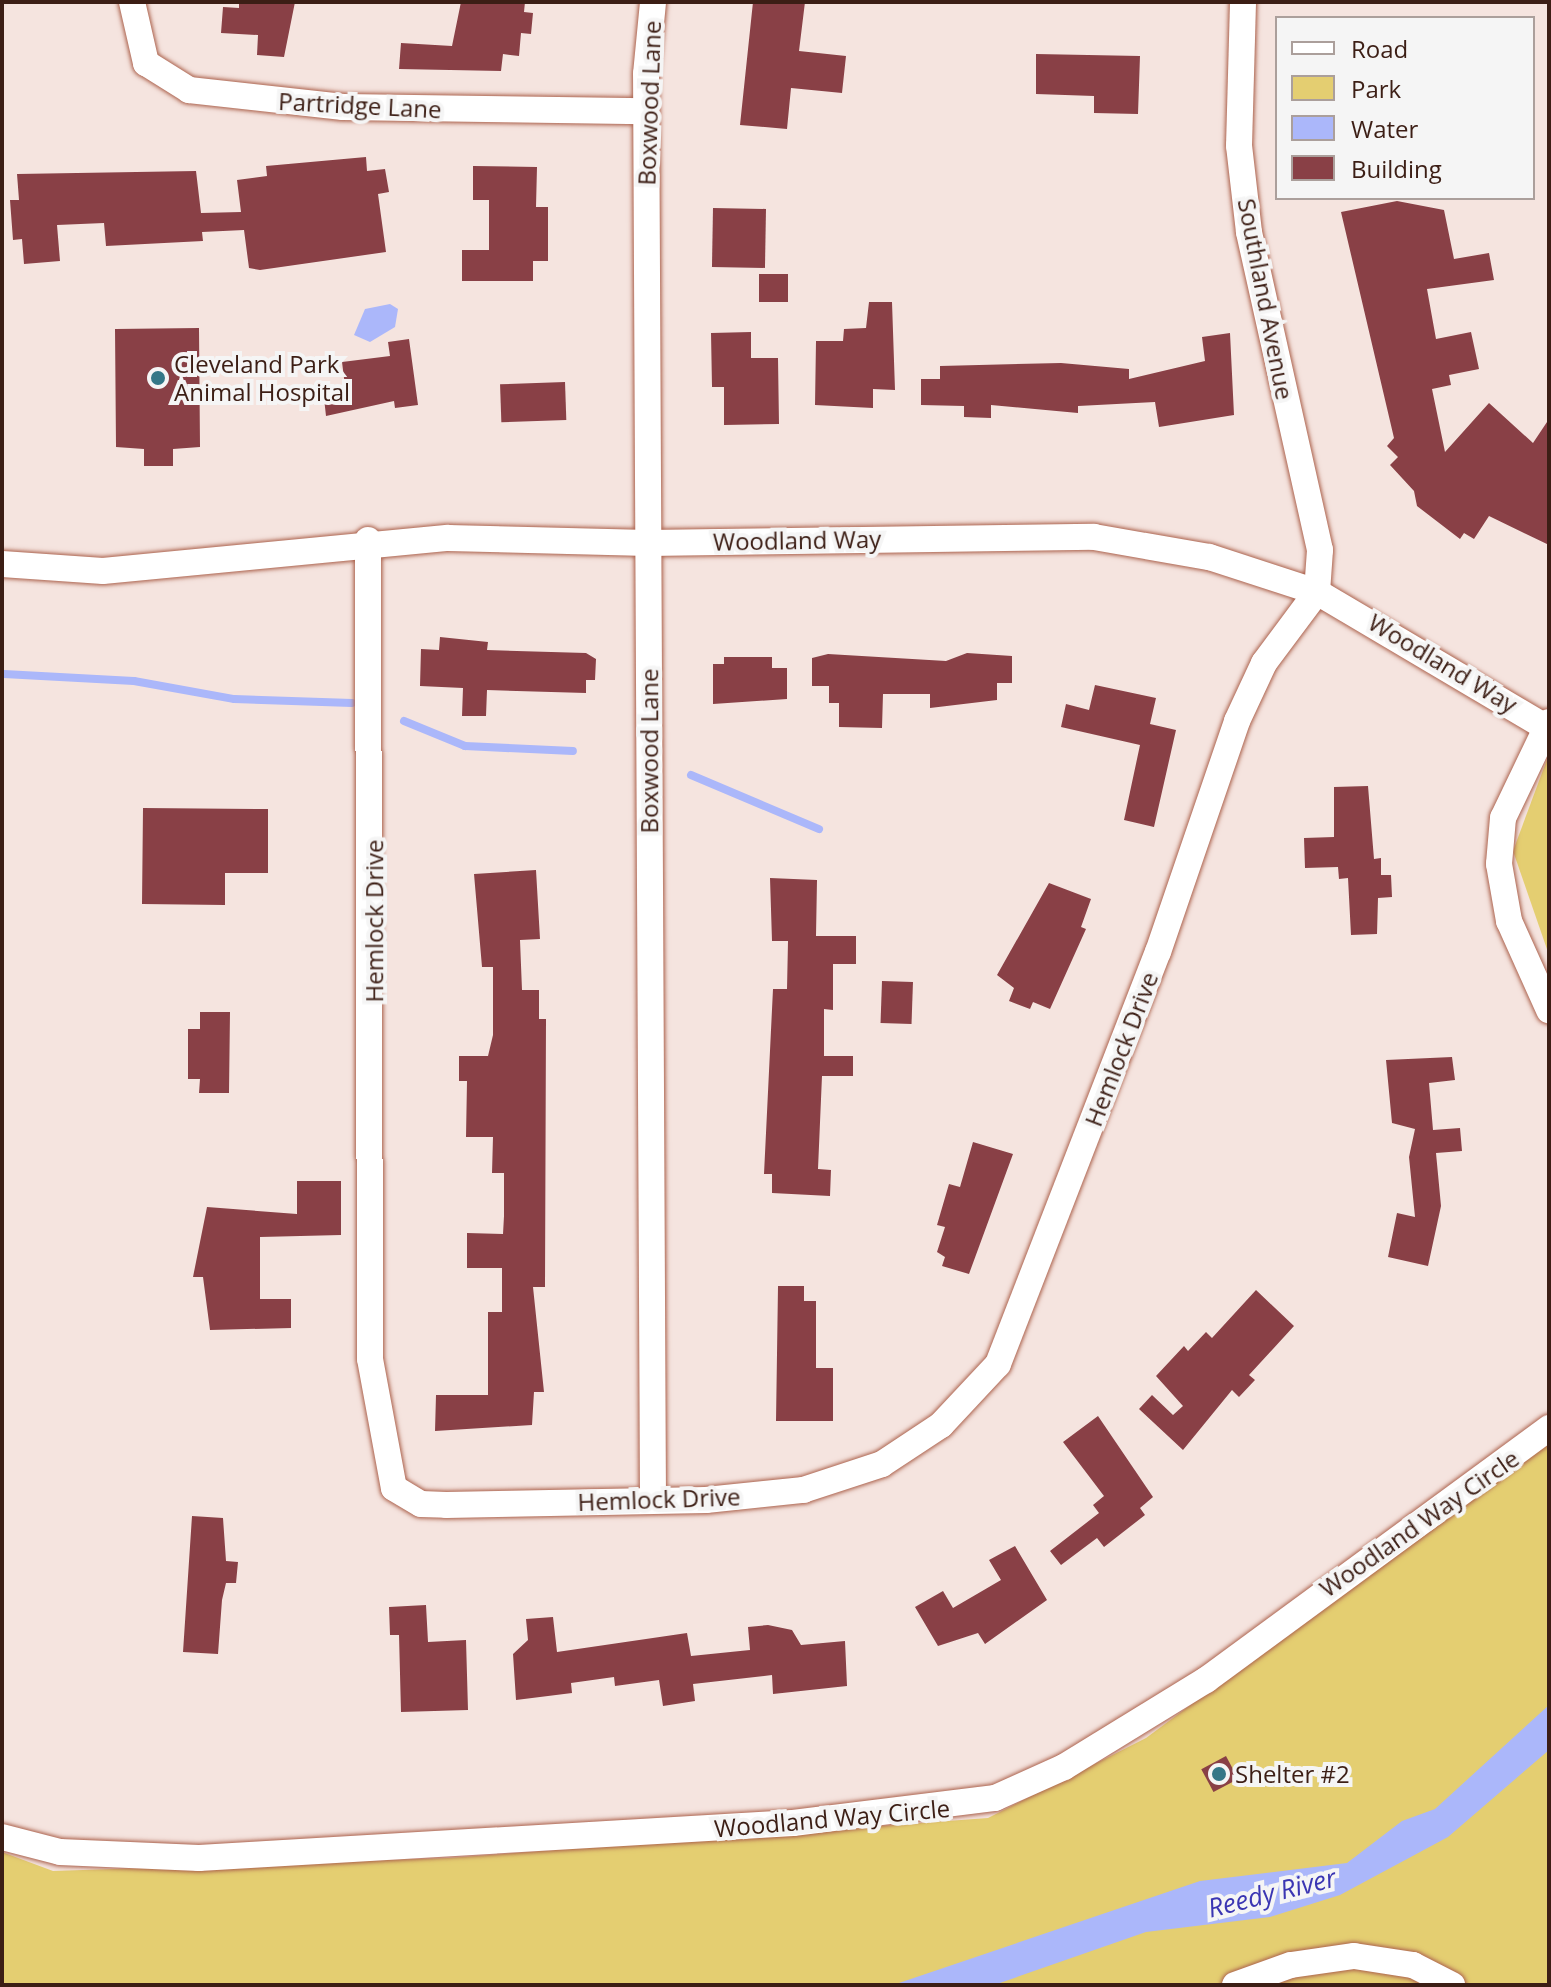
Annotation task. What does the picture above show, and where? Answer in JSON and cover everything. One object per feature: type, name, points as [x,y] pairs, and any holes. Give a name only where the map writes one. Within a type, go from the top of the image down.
[{"type":"street","name":"Partridge Lane","points":[[132,2],[146,63],[189,90],[343,107],[646,111]]},
{"type":"street","name":"Boxwood Lane","points":[[653,2],[646,111],[653,1500]]},
{"type":"street","name":"Southland Avenue","points":[[1243,2],[1239,146],[1249,232],[1320,550],[1317,592]]},
{"type":"street","name":"Woodland Way","points":[[2,564],[103,571],[368,540],[648,543],[1094,537],[1209,557],[1317,592],[1548,726]]},
{"type":"street","name":"Hemlock Drive","points":[[368,540],[370,1359],[394,1488],[421,1504],[653,1500],[841,1481],[941,1425],[983,1386],[1018,1318],[1118,1057],[1237,721],[1264,663],[1317,592]]},
{"type":"street","points":[[1548,726],[1503,818],[1499,864],[1509,921],[1549,1010]]},
{"type":"street","name":"Woodland Way Circle","points":[[2,1837],[60,1852],[199,1858],[793,1823],[995,1798],[1064,1767],[1206,1680],[1549,1428]]},
{"type":"street","points":[[1235,1985],[1291,1965],[1354,1956],[1413,1965],[1452,1985]]},
{"type":"green space","points":[[1549,754],[1549,955],[1513,851]]},
{"type":"green space","points":[[1549,1440],[1549,1985],[2,1985],[2,1852],[53,1871],[448,1858],[988,1818],[1146,1738]]},
{"type":"water","points":[[390,304],[398,309],[395,327],[370,342],[354,335],[365,309]]},
{"type":"water","name":"Reedy River","points":[[1549,1705],[1549,1750],[1448,1837],[1340,1895],[1270,1917],[1146,1932],[994,1985],[893,1985],[1200,1881],[1347,1863],[1402,1821],[1435,1809]]},
{"type":"building","points":[[239,2],[295,2],[284,57],[257,55],[258,35],[221,33],[223,7],[239,8]]},
{"type":"building","points":[[461,2],[525,2],[524,12],[533,13],[531,34],[521,33],[519,56],[503,54],[501,71],[399,69],[401,43],[452,46]]},
{"type":"building","points":[[753,2],[805,2],[799,51],[846,56],[842,93],[791,88],[787,129],[740,125]]},
{"type":"building","points":[[1036,54],[1140,56],[1138,114],[1094,113],[1094,96],[1036,94]]},
{"type":"building","points":[[366,157],[367,171],[385,169],[389,192],[378,194],[386,252],[260,270],[249,268],[244,230],[202,232],[203,241],[106,246],[104,223],[57,225],[60,261],[24,264],[22,239],[13,240],[10,200],[19,200],[17,174],[196,171],[201,213],[241,212],[237,180],[267,176],[266,166]]},
{"type":"building","points":[[473,166],[537,167],[536,207],[548,207],[548,261],[533,261],[533,281],[462,281],[462,250],[489,250],[489,200],[473,200]]},
{"type":"building","points":[[1397,201],[1444,210],[1454,259],[1489,253],[1494,280],[1427,289],[1436,339],[1471,332],[1479,369],[1449,375],[1451,385],[1432,389],[1445,452],[1489,403],[1533,443],[1549,419],[1549,545],[1489,516],[1474,539],[1464,533],[1460,539],[1417,506],[1414,491],[1390,465],[1398,457],[1387,446],[1394,438],[1341,212]]},
{"type":"building","points":[[713,208],[766,209],[765,268],[712,267]]},
{"type":"building","points":[[759,274],[788,274],[788,302],[759,302]]},
{"type":"building","points":[[869,302],[892,302],[895,390],[873,389],[873,408],[815,405],[816,341],[843,341],[844,329],[866,328]]},
{"type":"building","name":"Cleveland Park Animal Hospital","points":[[199,328],[200,447],[173,449],[173,466],[144,466],[144,449],[116,447],[115,329]]},
{"type":"building","points":[[751,332],[751,358],[778,358],[779,424],[724,425],[724,387],[712,387],[711,333]]},
{"type":"building","points":[[1230,333],[1234,415],[1159,427],[1155,402],[1078,406],[1078,413],[991,405],[991,418],[964,417],[964,406],[921,405],[921,379],[940,379],[940,366],[1061,363],[1129,369],[1129,379],[1205,361],[1202,337]]},
{"type":"building","points":[[409,339],[418,405],[395,408],[394,401],[326,416],[323,389],[345,386],[342,362],[390,356],[388,342]]},
{"type":"building","points":[[565,382],[566,420],[501,422],[500,384]]},
{"type":"building","points":[[440,637],[488,642],[487,650],[586,653],[596,659],[595,680],[586,680],[586,693],[487,690],[486,716],[462,716],[463,688],[420,686],[421,649],[439,650]]},
{"type":"building","points":[[967,653],[1012,656],[1012,683],[997,683],[997,700],[930,708],[930,694],[883,694],[882,728],[839,727],[839,703],[829,703],[829,686],[812,686],[812,658],[828,654],[946,661]]},
{"type":"building","points":[[724,657],[772,657],[772,668],[787,668],[787,699],[713,704],[713,664],[724,664]]},
{"type":"building","points":[[1095,685],[1156,698],[1150,724],[1176,730],[1154,827],[1124,820],[1140,745],[1061,727],[1066,704],[1089,710]]},
{"type":"building","points":[[1368,786],[1374,859],[1381,858],[1381,875],[1391,875],[1392,897],[1378,898],[1377,934],[1351,935],[1348,878],[1339,879],[1338,867],[1305,868],[1304,838],[1334,837],[1334,787]]},
{"type":"building","points":[[143,808],[268,809],[268,873],[225,873],[225,905],[142,904]]},
{"type":"building","points":[[536,870],[540,939],[520,940],[522,990],[539,990],[539,1019],[546,1019],[545,1287],[533,1287],[544,1392],[534,1392],[532,1425],[435,1431],[436,1395],[488,1395],[488,1312],[502,1312],[502,1268],[467,1268],[467,1233],[503,1234],[504,1216],[504,1173],[492,1173],[493,1137],[466,1137],[467,1081],[459,1081],[459,1056],[488,1056],[493,1035],[493,967],[482,967],[474,874]]},
{"type":"building","points":[[770,878],[817,880],[816,936],[856,936],[856,964],[833,964],[833,1010],[824,1009],[824,1056],[853,1056],[853,1076],[822,1076],[818,1169],[831,1170],[830,1196],[772,1193],[772,1174],[764,1174],[773,989],[787,989],[788,941],[772,941]]},
{"type":"building","points":[[1049,883],[1091,899],[1081,927],[1086,929],[1050,1009],[1033,1002],[1030,1009],[1009,1001],[1014,988],[997,975]]},
{"type":"building","points":[[882,981],[913,982],[912,1024],[881,1023]]},
{"type":"building","points":[[200,1012],[230,1012],[229,1093],[199,1093],[200,1079],[188,1079],[188,1029],[200,1029]]},
{"type":"building","points":[[1452,1057],[1455,1080],[1429,1083],[1433,1130],[1460,1128],[1462,1151],[1436,1153],[1441,1206],[1428,1266],[1388,1257],[1397,1213],[1415,1217],[1409,1157],[1415,1129],[1392,1123],[1386,1060]]},
{"type":"building","points":[[973,1142],[1013,1154],[969,1274],[942,1266],[945,1257],[937,1252],[945,1227],[937,1225],[949,1184],[960,1187]]},
{"type":"building","points":[[297,1181],[341,1181],[341,1235],[260,1237],[260,1299],[291,1299],[291,1328],[210,1330],[203,1277],[193,1277],[207,1207],[297,1214]]},
{"type":"building","points":[[778,1286],[804,1286],[804,1301],[816,1301],[816,1368],[833,1368],[833,1421],[776,1421]]},
{"type":"building","points":[[1256,1290],[1294,1326],[1249,1375],[1255,1380],[1239,1397],[1232,1390],[1183,1450],[1139,1409],[1152,1395],[1173,1415],[1183,1406],[1156,1376],[1184,1346],[1188,1351],[1206,1332],[1212,1338]]},
{"type":"building","points":[[1098,1416],[1153,1497],[1140,1508],[1145,1515],[1104,1547],[1097,1538],[1061,1565],[1050,1551],[1099,1513],[1093,1505],[1104,1496],[1063,1442]]},
{"type":"building","points":[[192,1516],[223,1518],[226,1561],[238,1562],[236,1583],[226,1583],[222,1600],[218,1654],[183,1652]]},
{"type":"building","points":[[1015,1546],[1047,1600],[985,1644],[978,1633],[938,1646],[915,1607],[943,1591],[953,1608],[1001,1580],[989,1560]]},
{"type":"building","points":[[426,1605],[428,1642],[466,1640],[468,1710],[401,1712],[399,1635],[390,1635],[389,1607]]},
{"type":"building","points":[[553,1617],[557,1652],[687,1633],[691,1656],[750,1650],[748,1627],[768,1625],[792,1630],[801,1645],[845,1641],[847,1686],[773,1694],[772,1675],[693,1684],[695,1701],[663,1706],[659,1680],[615,1686],[614,1677],[571,1683],[572,1693],[516,1700],[513,1654],[528,1640],[526,1619]]},
{"type":"building","name":"Shelter #2","points":[[1226,1756],[1238,1779],[1213,1792],[1201,1769]]},
{"type":"waterway","points":[[4,674],[134,681],[234,699],[352,703]]},
{"type":"waterway","points":[[404,721],[465,746],[573,751]]},
{"type":"waterway","points":[[691,775],[819,829]]},
{"type":"place","name":"Cleveland Park Animal Hospital","points":[[158,378]]},
{"type":"place","name":"Shelter #2","points":[[1219,1774]]}]
